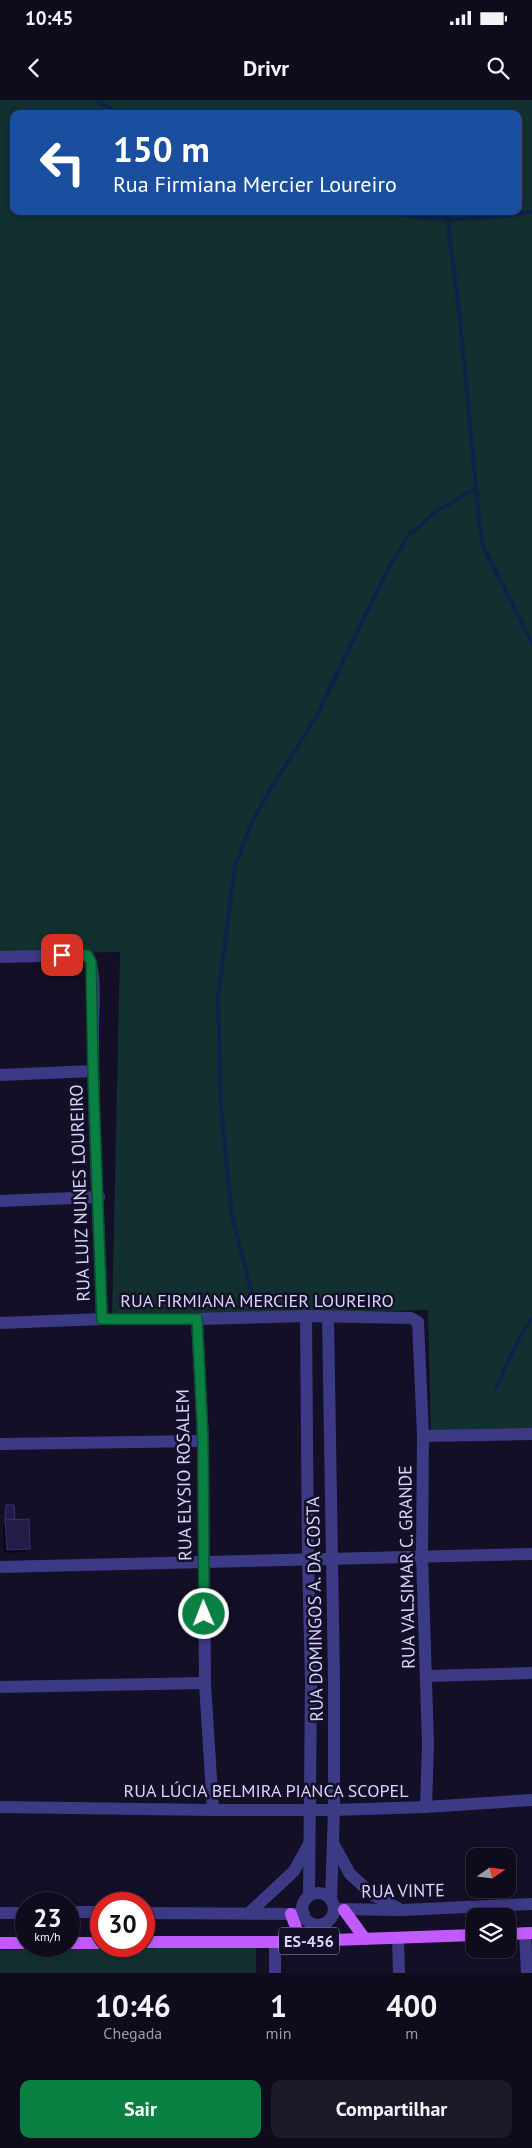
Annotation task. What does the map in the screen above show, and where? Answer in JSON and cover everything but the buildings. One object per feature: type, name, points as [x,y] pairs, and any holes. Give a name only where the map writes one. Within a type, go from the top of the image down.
[{"type":"main road","points":[[336,1906],[365,1939]]},
{"type":"main road","points":[[297,1914],[301,1941]]},
{"type":"main road","points":[[516,1934],[529,1933]]},
{"type":"main road","name":"ES-456","points":[[155,1942],[275,1942],[466,1935]]},
{"type":"main road","points":[[0,1943],[15,1943]]},
{"type":"street","name":"RUA LUIZ NUNES LOUREIRO","points":[[0,958],[80,954],[87,955],[91,962],[102,1319]]},
{"type":"street","points":[[0,1075],[93,1072]]},
{"type":"street","points":[[0,1201],[99,1197]]},
{"type":"street","name":"RUA FIRMIANA MERCIER LOUREIRO","points":[[0,1323],[102,1319],[306,1316],[411,1318],[418,1322],[419,1326]]},
{"type":"street","name":"RUA DOMINGOS A. DA COSTA","points":[[306,1316],[312,1808],[309,1896]]},
{"type":"street","name":"RUA DOMINGOS A. DA COSTA","points":[[328,1317],[334,1680],[334,1810],[332,1842],[336,1906]]},
{"type":"street","name":"RUA ELYSIO ROSALEM","points":[[197,1319],[203,1440],[205,1682],[213,1810]]},
{"type":"street","name":"RUA VALSIMAR C. GRANDE","points":[[419,1326],[423,1436],[422,1556],[428,1744],[426,1808]]},
{"type":"street","points":[[423,1436],[532,1434]]},
{"type":"street","points":[[307,1436],[329,1438]]},
{"type":"street","points":[[0,1444],[203,1440]]},
{"type":"street","points":[[0,1567],[532,1554]]},
{"type":"street","points":[[427,1676],[532,1673]]},
{"type":"street","points":[[311,1680],[334,1680]]},
{"type":"street","points":[[0,1687],[205,1682]]},
{"type":"street","name":"RUA LÚCIA BELMIRA PIANCA SCOPEL","points":[[0,1807],[213,1810],[312,1808],[334,1810],[426,1808],[532,1800]]},
{"type":"street","points":[[249,1914],[282,1885],[294,1871],[310,1842]]},
{"type":"street","points":[[332,1842],[350,1874],[373,1896],[402,1910]]},
{"type":"street","points":[[155,1913],[297,1914],[309,1922],[318,1925],[328,1922],[336,1906],[323,1894],[314,1894],[309,1896],[297,1914]]},
{"type":"street","name":"RUA VINTE","points":[[336,1906],[402,1910],[532,1904]]},
{"type":"street","points":[[0,1914],[15,1913]]},
{"type":"street","points":[[527,1973],[529,1933]]},
{"type":"street","points":[[398,1938],[399,1973]]},
{"type":"street","points":[[275,1942],[276,1973]]},
{"type":"green space","points":[[0,100],[532,100],[532,1433],[431,1436],[428,1310],[112,1316],[120,952],[0,954]]},
{"type":"green space","points":[[256,1945],[256,1973],[0,1973],[0,1950],[15,1950],[15,1957],[80,1957],[80,1948],[90,1948],[90,1957],[155,1957],[155,1947]]},
{"type":"waterway","points":[[96,100],[112,110]]},
{"type":"waterway","points":[[522,213],[532,212]]},
{"type":"waterway","points":[[400,215],[457,219],[504,215]]},
{"type":"waterway","points":[[447,218],[460,319],[480,531],[484,548],[532,643]]},
{"type":"waterway","points":[[256,1309],[232,1216],[221,1109],[218,998],[235,866],[251,824],[269,791],[315,719],[388,569],[407,537],[434,513],[476,488]]},
{"type":"waterway","points":[[496,1388],[519,1338],[532,1318]]},
{"type":"route","points":[[62,955],[87,955],[91,962],[102,1319],[197,1319],[203,1440],[204,1614]]}]
